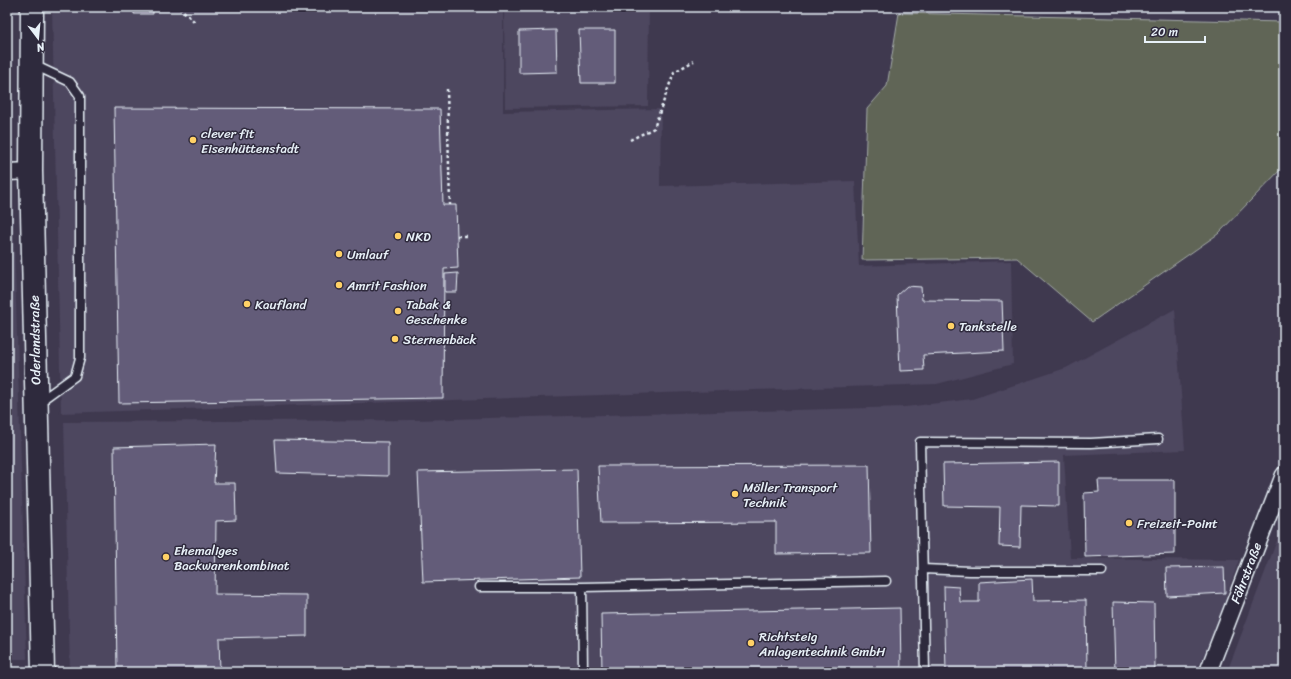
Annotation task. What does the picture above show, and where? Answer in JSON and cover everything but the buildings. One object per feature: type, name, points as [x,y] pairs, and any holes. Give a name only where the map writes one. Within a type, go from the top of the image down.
[{"type":"street","name":"Oderlandstraße","points":[[32,7],[31,171],[43,672]]},
{"type":"street","points":[[7,172],[31,171]]},
{"type":"street","name":"Fährstraße","points":[[1208,672],[1284,475]]},
{"type":"lane","points":[[32,64],[70,82],[80,96],[80,358],[75,376],[37,403]]},
{"type":"lane","points":[[925,672],[920,442],[1091,443],[1158,439]]},
{"type":"lane","points":[[923,569],[970,571],[1102,571]]},
{"type":"lane","points":[[480,587],[582,587],[886,581]]},
{"type":"lane","points":[[582,587],[583,672]]},
{"type":"path","points":[[179,7],[196,23]]},
{"type":"path","points":[[630,140],[654,128],[674,72],[694,61]]},
{"type":"path","points":[[447,89],[450,205]]},
{"type":"path","points":[[457,236],[466,236]]},
{"type":"shaded area","points":[[52,7],[503,7],[503,112],[661,109],[660,186],[855,181],[859,266],[1011,261],[1013,364],[937,384],[61,413]]},
{"type":"shaded area","points":[[504,7],[649,7],[648,106],[505,108]]},
{"type":"shaded area","points":[[7,198],[13,205],[27,659],[7,659]]},
{"type":"shaded area","points":[[1175,309],[1185,450],[1064,455],[1070,558],[1239,560],[1211,640],[1195,672],[70,672],[64,422],[414,420],[905,407],[972,399],[1066,368]]},
{"type":"shaded area","points":[[1284,522],[1284,672],[1227,672]]},
{"type":"green space","points":[[899,13],[1284,22],[1284,166],[1218,234],[1092,322],[1017,258],[862,260],[867,109],[887,86]]},
{"type":"place","name":"clever fit Eisenhüttenstadt","points":[[193,140]]},
{"type":"place","name":"NKD","points":[[398,236]]},
{"type":"place","name":"Umlauf","points":[[339,254]]},
{"type":"place","name":"Amrit Fashion","points":[[339,285]]},
{"type":"place","name":"Kaufland","points":[[247,304]]},
{"type":"place","name":"Tabak & Geschenke","points":[[398,311]]},
{"type":"place","name":"Tankstelle","points":[[951,326]]},
{"type":"place","name":"Sternenbäck","points":[[395,339]]},
{"type":"place","name":"Möller Transport Technik","points":[[735,494]]},
{"type":"place","name":"Freizeit-Point","points":[[1129,523]]},
{"type":"place","name":"Ehemaliges Backwarenkombinat","points":[[166,557]]},
{"type":"place","name":"Richtsteig Anlagentechnik GmbH","points":[[751,643]]}]
